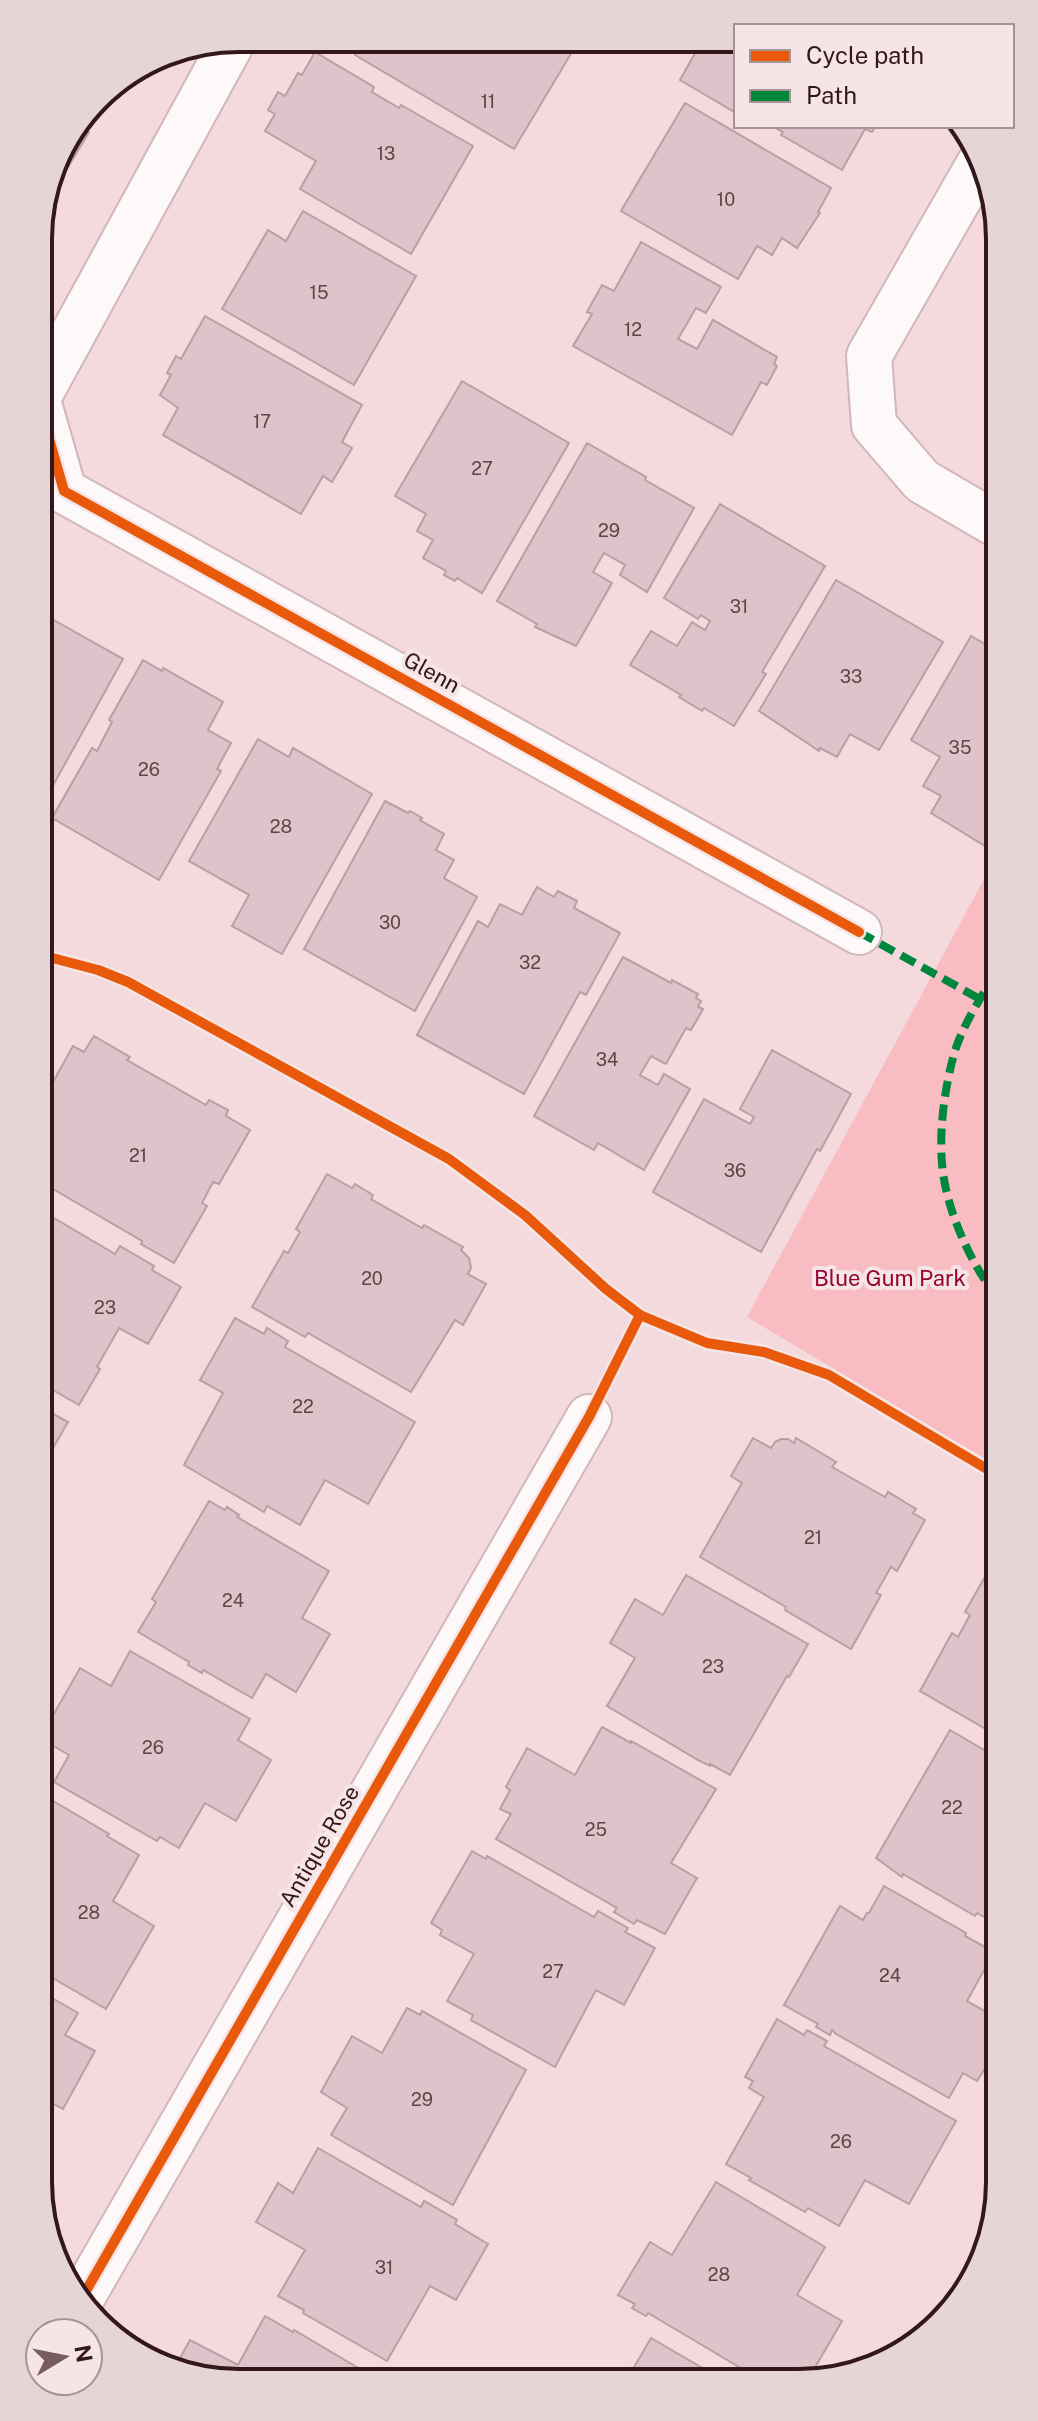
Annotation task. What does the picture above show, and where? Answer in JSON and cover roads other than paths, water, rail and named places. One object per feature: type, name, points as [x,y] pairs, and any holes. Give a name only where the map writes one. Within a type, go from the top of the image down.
[{"type":"street","points":[[52,372],[227,52]]},
{"type":"street","points":[[974,173],[869,356],[874,425],[922,481],[986,518]]},
{"type":"street","name":"Glenn","points":[[52,449],[64,491],[859,932]]},
{"type":"street","name":"Antique Rose","points":[[86,2290],[589,1417]]},
{"type":"park label","name":"Blue Gum Park","points":[[890,1278]]}]
